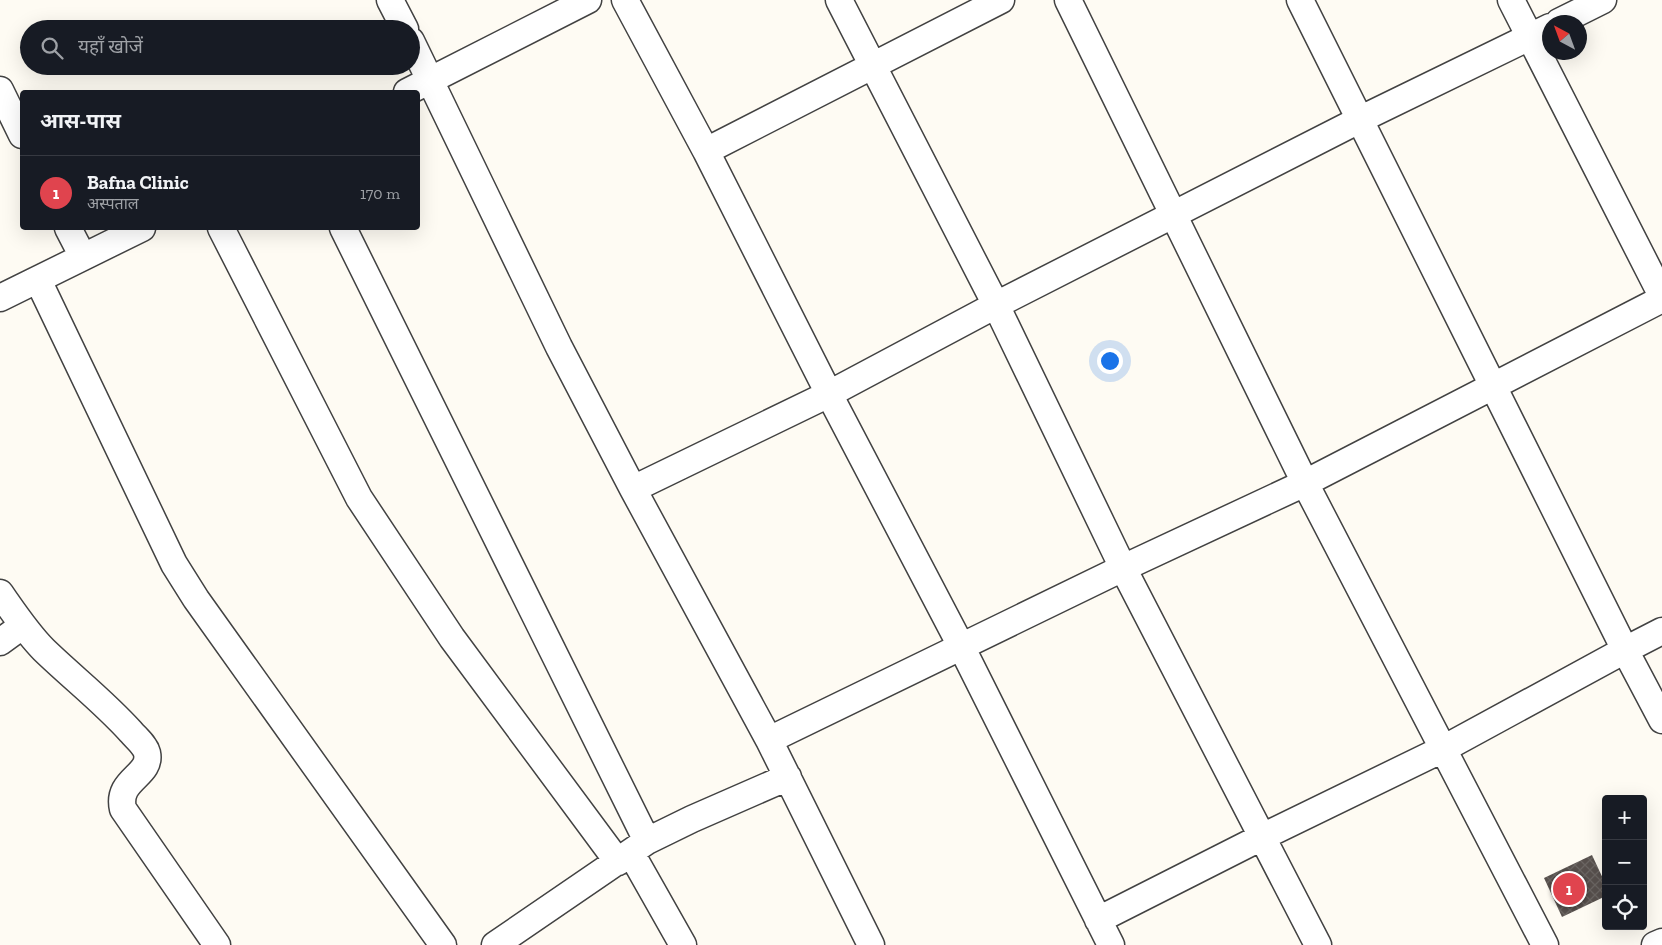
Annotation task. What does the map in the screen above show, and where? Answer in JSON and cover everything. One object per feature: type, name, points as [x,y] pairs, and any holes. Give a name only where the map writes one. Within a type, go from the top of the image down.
[{"type":"street","points":[[390,0],[400,20]]},
{"type":"street","points":[[411,90],[588,0]]},
{"type":"street","points":[[625,0],[706,151],[829,394],[961,646],[1111,945]]},
{"type":"street","points":[[839,0],[996,305],[1123,568],[1318,945]]},
{"type":"street","points":[[706,151],[1001,0]]},
{"type":"street","points":[[1068,0],[1305,482],[1545,945]]},
{"type":"street","points":[[1300,0],[1625,650],[1662,720]]},
{"type":"street","points":[[769,740],[1305,482],[1662,298],[1540,32],[1511,0]]},
{"type":"street","points":[[1573,15],[1603,0]]},
{"type":"street","points":[[632,489],[829,394],[996,305],[1174,214],[1361,119],[1540,32]]},
{"type":"street","points":[[420,59],[559,347],[632,489],[769,740],[871,945]]},
{"type":"street","points":[[0,90],[20,131]]},
{"type":"street","points":[[69,230],[83,257]]},
{"type":"street","points":[[0,298],[138,230]]},
{"type":"street","points":[[223,230],[358,498],[452,638],[632,852]]},
{"type":"street","points":[[344,230],[632,852],[683,945]]},
{"type":"street","points":[[38,280],[174,564],[196,599],[443,945]]},
{"type":"street","points":[[0,593],[22,626],[44,650],[117,716],[144,748],[147,755],[146,765],[124,790],[120,799],[122,809],[217,945]]},
{"type":"street","points":[[0,642],[22,626]]},
{"type":"street","points":[[1098,920],[1443,748],[1662,632]]},
{"type":"street","points":[[495,945],[632,852],[692,819],[788,777]]},
{"type":"street","points":[[1655,945],[1662,942]]},
{"type":"building","points":[[1592,855],[1602,876],[1602,898],[1562,917],[1544,878]]},
{"type":"place","name":"Bafna Clinic","points":[[1569,889]]}]
